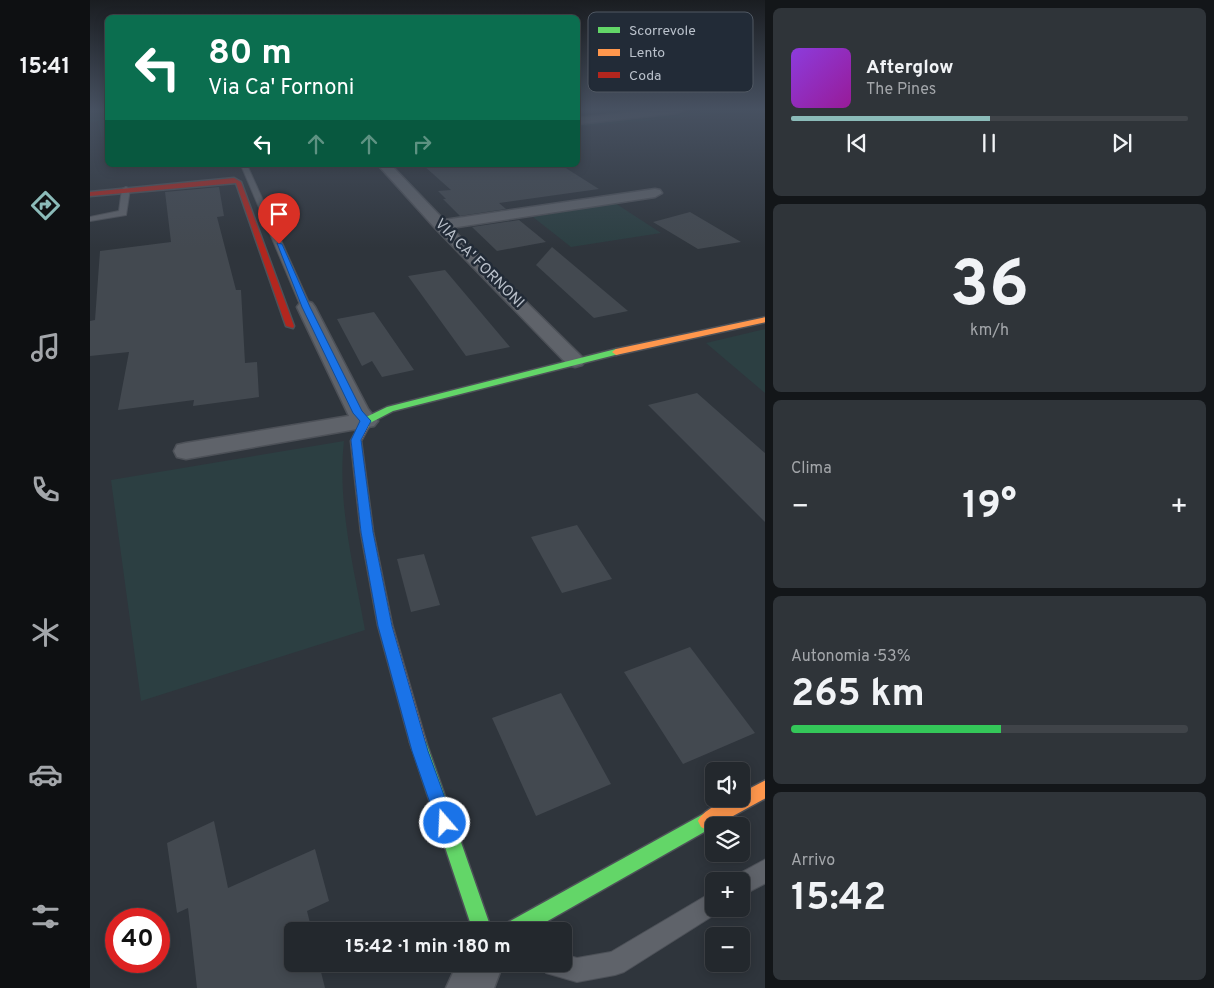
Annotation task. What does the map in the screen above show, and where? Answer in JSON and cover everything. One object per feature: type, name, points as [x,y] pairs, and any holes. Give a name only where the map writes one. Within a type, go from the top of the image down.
[{"type":"street","name":"VIA CA' FORNONI","points":[[386,167],[440,225],[575,361]]},
{"type":"street","points":[[90,194],[234,180],[238,182],[290,326]]},
{"type":"street","points":[[440,225],[655,193]]},
{"type":"street","points":[[306,307],[358,413],[366,421]]},
{"type":"street","points":[[186,451],[366,421],[398,406],[575,361],[765,319]]},
{"type":"street","points":[[366,421],[356,440],[367,532],[385,626],[420,751],[480,922]]},
{"type":"street","points":[[528,922],[765,788]]},
{"type":"street","points":[[470,988],[477,972]]},
{"type":"lane","points":[[245,167],[306,307]]},
{"type":"lane","points":[[90,219],[123,213],[126,189]]},
{"type":"lane","points":[[750,879],[765,870]]},
{"type":"lane","points":[[572,969],[577,970],[615,963],[705,908]]},
{"type":"shaded area","points":[[615,203],[661,233],[571,247],[533,217]]},
{"type":"shaded area","points":[[765,329],[765,393],[706,343]]},
{"type":"shaded area","points":[[344,441],[342,465],[345,512],[365,630],[141,701],[111,480]]},
{"type":"building","points":[[425,167],[564,167],[599,189],[499,203],[506,209],[460,216],[443,199],[446,199],[438,191],[451,190]]},
{"type":"building","points":[[219,187],[224,216],[217,217],[236,290],[241,290],[245,363],[257,362],[259,397],[193,406],[194,400],[118,410],[129,352],[90,356],[90,321],[95,320],[100,251],[171,242],[165,192]]},
{"type":"building","points":[[690,212],[741,242],[698,249],[653,222]]},
{"type":"building","points":[[519,220],[546,242],[497,251],[472,227]]},
{"type":"building","points":[[552,247],[628,311],[594,318],[536,265]]},
{"type":"building","points":[[445,270],[510,347],[466,356],[408,276]]},
{"type":"building","points":[[374,312],[414,370],[382,377],[372,361],[362,366],[337,319]]},
{"type":"building","points":[[697,393],[765,453],[765,522],[648,405]]},
{"type":"building","points":[[577,525],[612,579],[562,593],[531,537]]},
{"type":"building","points":[[424,554],[440,605],[411,612],[397,559]]},
{"type":"building","points":[[690,647],[755,733],[683,764],[624,672]]},
{"type":"building","points":[[561,693],[611,784],[536,816],[492,718]]},
{"type":"building","points":[[214,821],[228,888],[315,849],[329,901],[307,911],[310,922],[284,922],[284,972],[321,972],[325,988],[197,988],[188,908],[177,913],[167,843]]},
{"type":"traffic: fast","points":[[364,426],[366,421],[390,409],[616,352]]},
{"type":"traffic: fast","points":[[418,742],[480,922]]},
{"type":"traffic: fast","points":[[528,922],[705,822]]},
{"type":"traffic: slow","points":[[616,352],[765,319]]},
{"type":"traffic: slow","points":[[364,426],[356,441],[367,532],[385,625],[418,742]]},
{"type":"traffic: slow","points":[[714,817],[765,789]]},
{"type":"traffic: jam","points":[[90,194],[234,180],[238,182],[290,326]]},
{"type":"route","points":[[279,244],[306,307],[358,413],[366,421],[356,440],[367,532],[385,626],[420,751],[445,823]]}]
